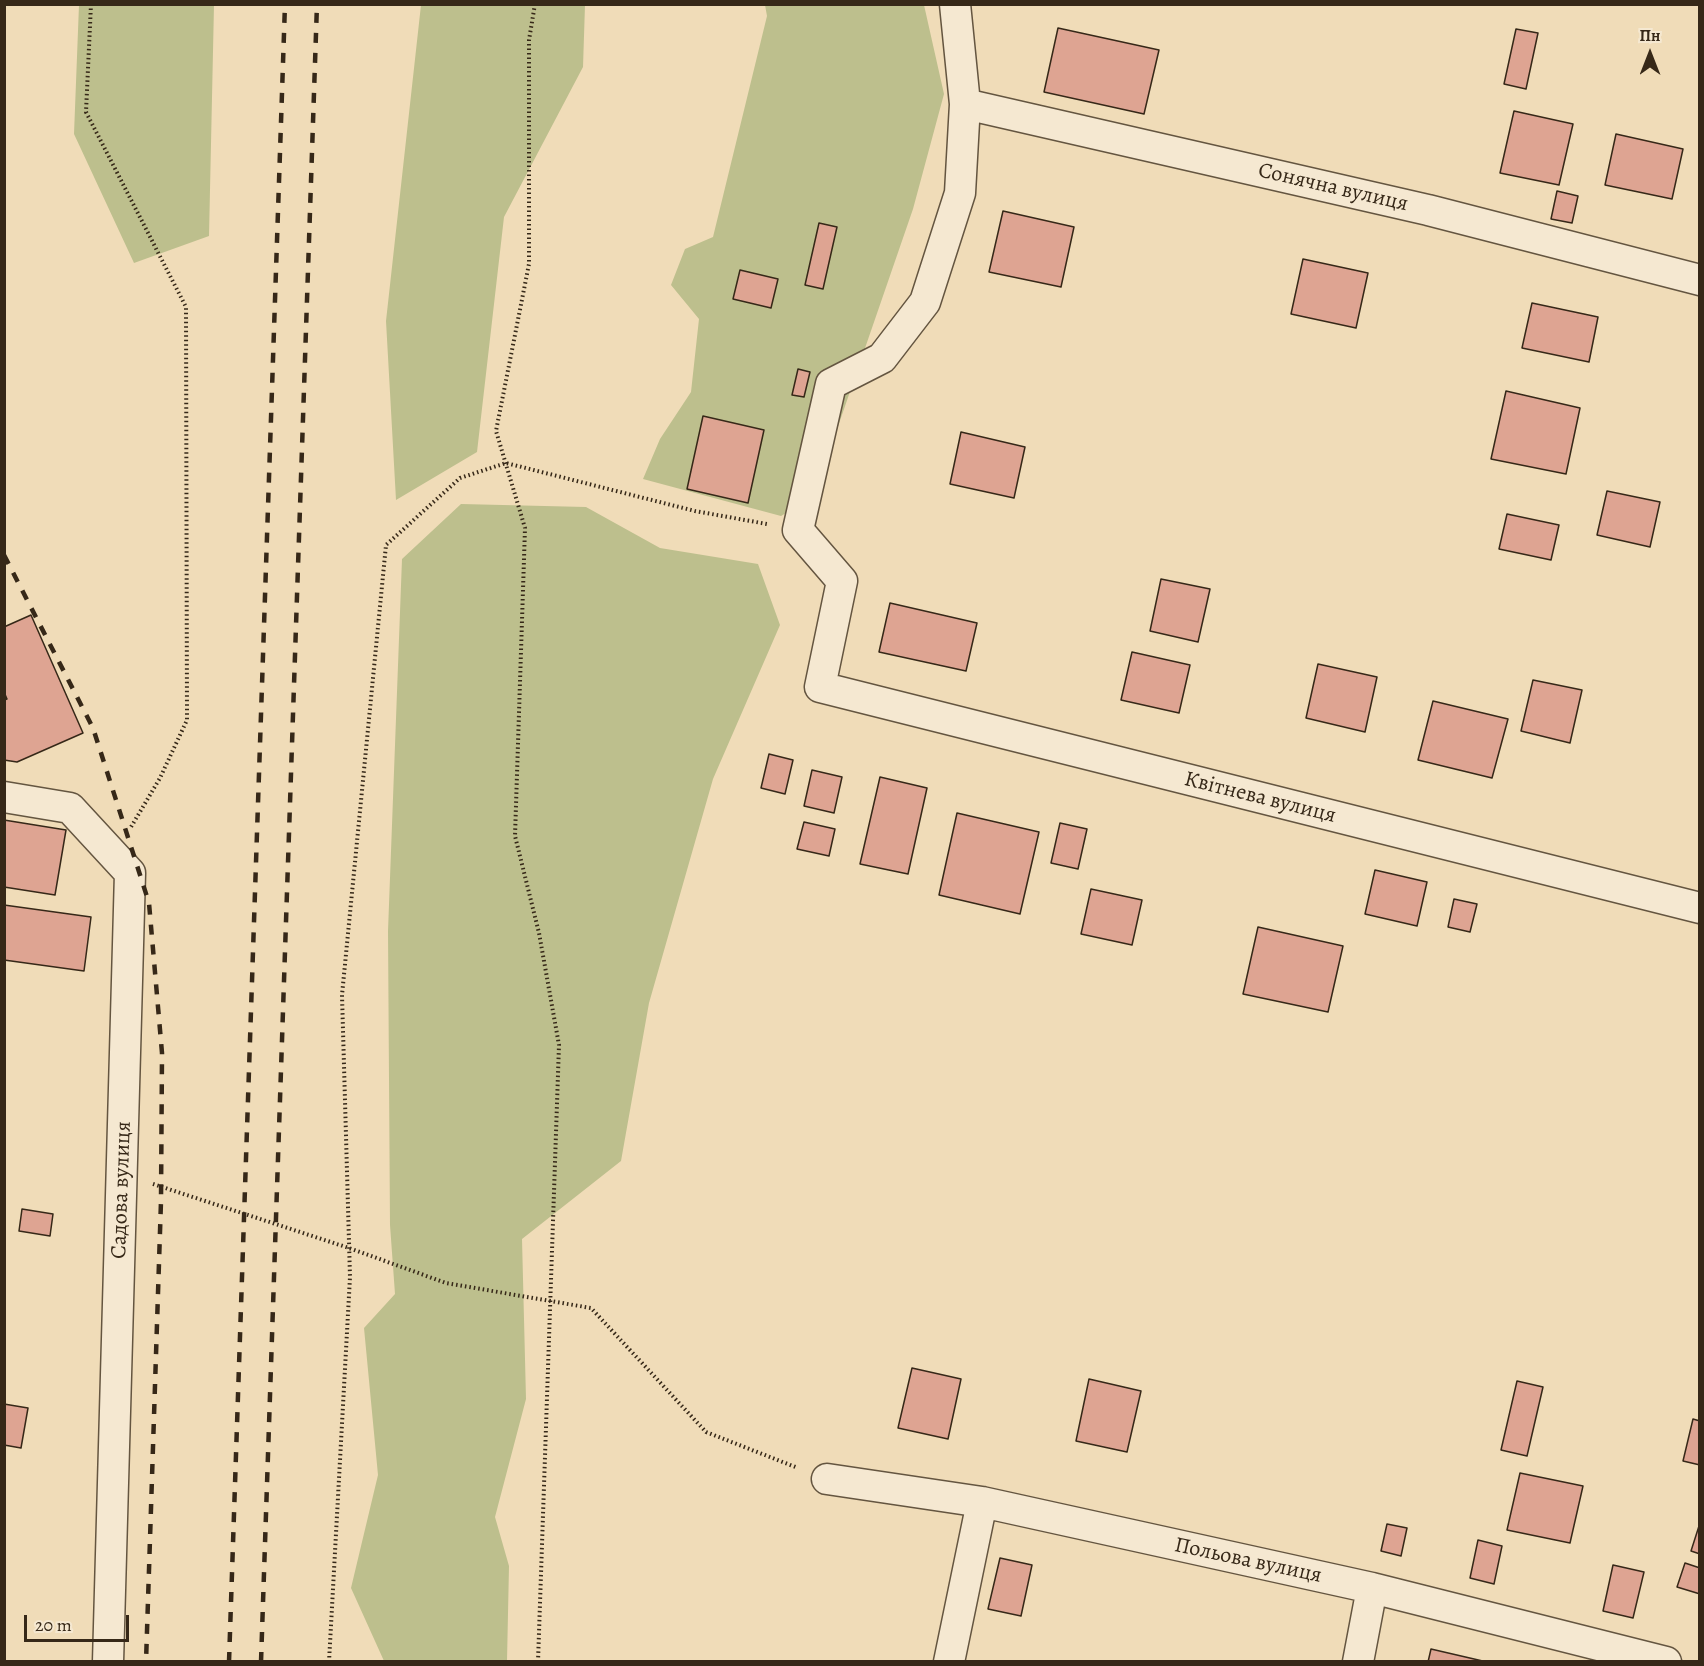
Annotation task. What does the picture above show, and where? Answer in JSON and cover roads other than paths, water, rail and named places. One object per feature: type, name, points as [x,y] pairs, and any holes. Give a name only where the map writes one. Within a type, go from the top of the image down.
[{"type":"street","points":[[955,4],[965,104]]},
{"type":"street","name":"Сонячна вулиця","points":[[965,104],[1428,210],[1700,280]]},
{"type":"street","name":"Квітнева вулиця","points":[[965,104],[960,194],[925,302],[882,358],[831,384],[798,530],[842,581],[820,687],[1700,908]]},
{"type":"street","name":"Садова вулиця","points":[[4,797],[70,808],[130,873],[108,1662]]},
{"type":"street","name":"Польова вулиця","points":[[827,1479],[981,1502],[1372,1588],[1666,1662]]},
{"type":"street","points":[[949,1662],[981,1502]]},
{"type":"street","points":[[1358,1662],[1372,1588]]},
{"type":"railway","points":[[229,1662],[285,4]]},
{"type":"railway","points":[[261,1662],[317,4]]},
{"type":"railway","points":[[4,555],[93,728],[149,903],[162,1053],[161,1201],[146,1662]]}]
